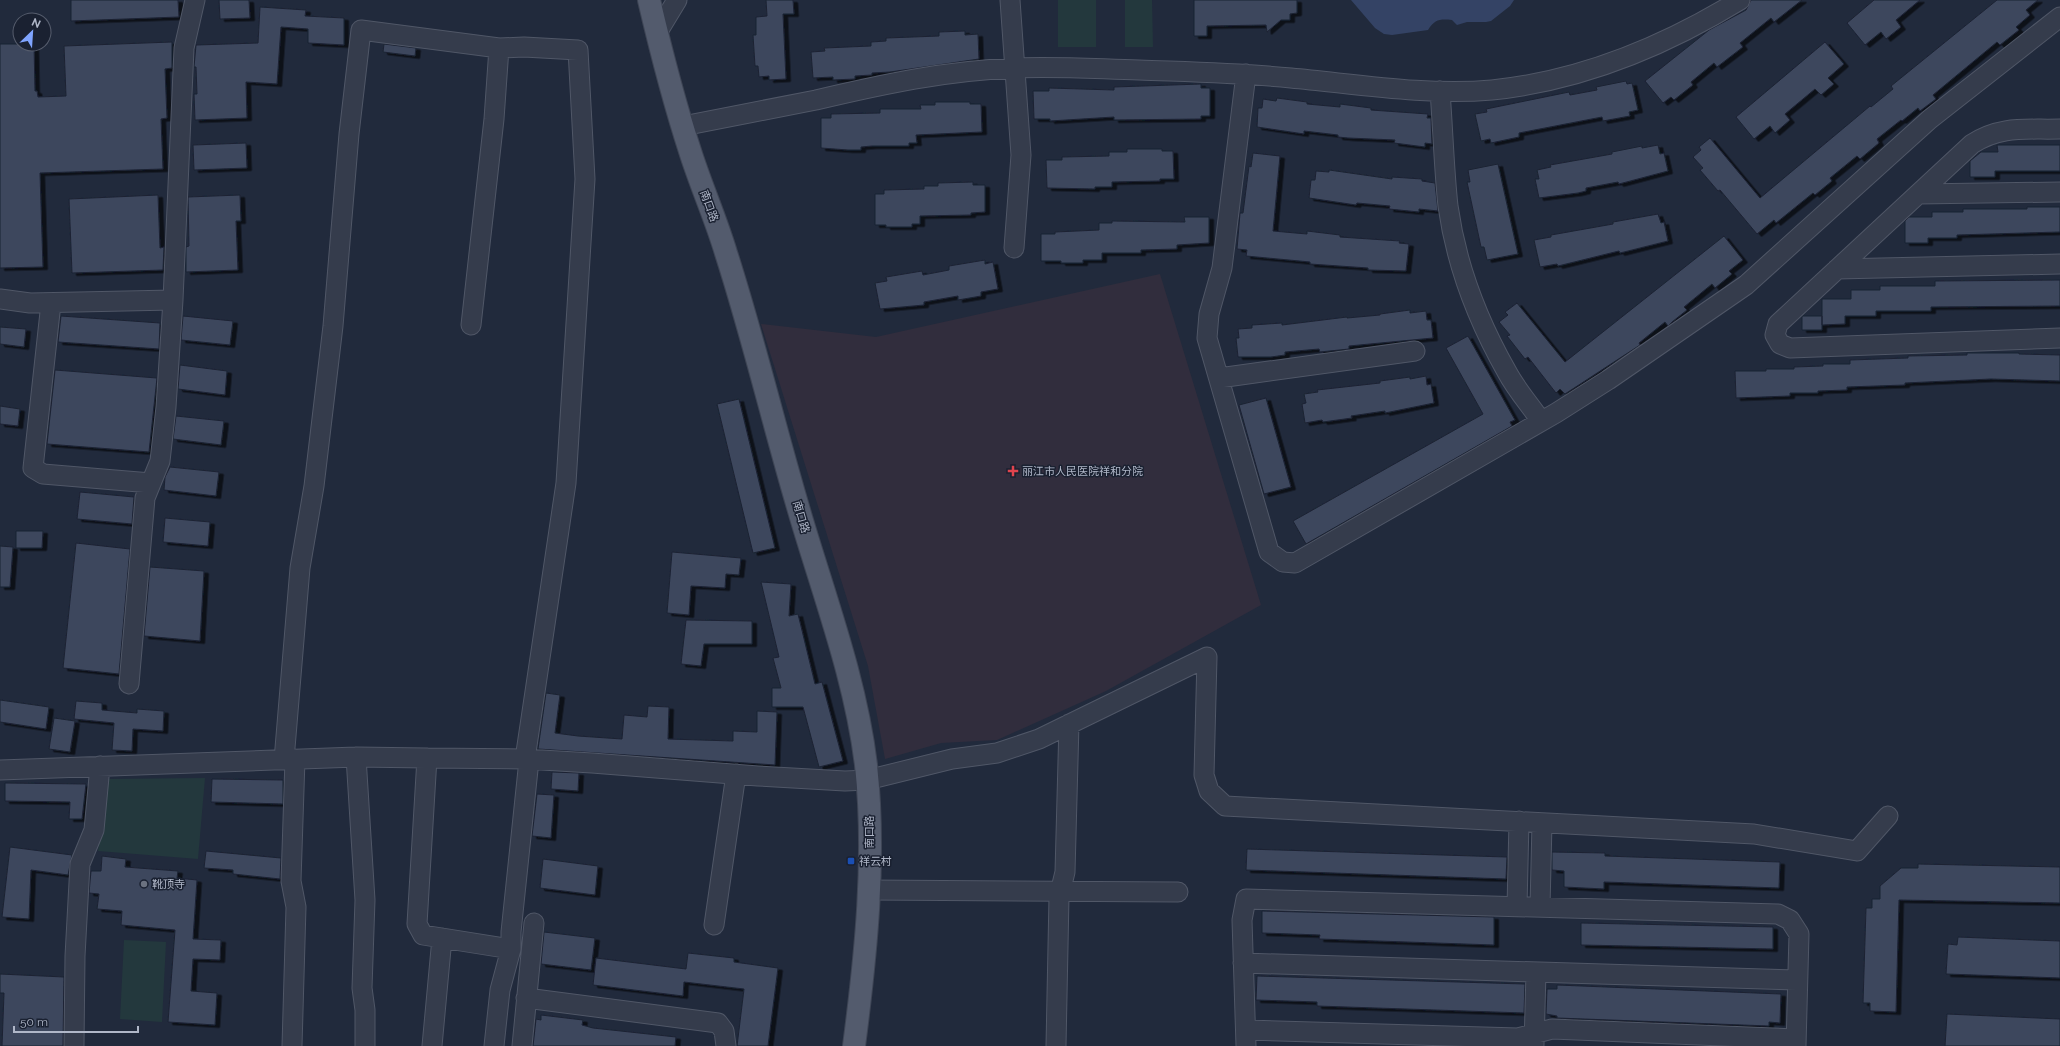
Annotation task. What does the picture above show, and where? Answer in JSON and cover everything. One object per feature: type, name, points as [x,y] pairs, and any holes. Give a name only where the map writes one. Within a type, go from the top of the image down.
[{"type":"main road","name":"南口路","points":[[649,0],[656,33],[683,126],[726,253],[803,524],[840,638],[859,721],[867,780],[869,809],[868,890],[865,940],[854,1046]]},
{"type":"street","points":[[129,684],[146,498],[160,461],[166,407],[173,300],[184,48],[195,0]]},
{"type":"street","points":[[656,33],[676,0]]},
{"type":"street","points":[[1010,0],[1020,155],[1014,248]]},
{"type":"street","points":[[683,126],[817,99],[895,81],[941,74],[1015,68],[1059,67],[1246,74],[1440,91],[1505,88],[1580,73],[1650,47],[1690,28],[1740,0]]},
{"type":"street","points":[[1246,74],[1222,268],[1208,326],[1207,338],[1269,552],[1277,559],[1289,563],[1295,563],[1541,421],[1608,380],[1746,285],[1930,119],[2060,17]]},
{"type":"street","points":[[292,1046],[296,907],[291,881],[290,760],[300,568],[314,486],[334,326],[349,134],[361,30],[499,48],[524,47],[578,50],[585,180],[566,483],[527,760],[511,932],[511,949],[500,990],[494,1046]]},
{"type":"street","points":[[471,324],[494,119],[499,48]]},
{"type":"street","points":[[1440,91],[1448,207],[1463,272],[1477,310],[1507,373],[1541,421]]},
{"type":"street","points":[[2060,129],[2002,130],[1991,133],[1972,144],[1778,324],[1775,335],[1780,344],[1790,348],[2060,338]]},
{"type":"street","points":[[1918,194],[2060,192]]},
{"type":"street","points":[[1837,269],[2060,264]]},
{"type":"street","points":[[0,299],[30,304],[173,300]]},
{"type":"street","points":[[51,303],[32,464],[33,468],[35,471],[43,474],[151,483]]},
{"type":"street","points":[[1219,378],[1415,352]]},
{"type":"street","points":[[0,770],[356,757],[527,760],[845,781],[867,780],[952,759],[997,753],[1039,739],[1207,657],[1204,775],[1209,791],[1225,806],[1754,834],[1857,851],[1888,816]]},
{"type":"street","points":[[1056,1046],[1060,892],[1065,872],[1070,724]]},
{"type":"street","points":[[356,757],[365,900],[362,988],[365,1010],[365,1046]]},
{"type":"street","points":[[427,758],[417,924],[423,935],[511,949]]},
{"type":"street","points":[[74,1046],[75,956],[80,864],[94,830],[100,766]]},
{"type":"street","points":[[714,925],[736,774]]},
{"type":"street","points":[[1517,907],[1519,821]]},
{"type":"street","points":[[1540,907],[1542,823]]},
{"type":"street","points":[[868,890],[1178,892]]},
{"type":"street","points":[[1246,900],[1517,907],[1778,914],[1790,920],[1798,934],[1796,1043],[1552,1029],[1534,1040],[1518,1038],[1246,1038],[1242,920],[1246,900]]},
{"type":"street","points":[[522,1046],[534,922]]},
{"type":"street","points":[[432,1046],[442,938]]},
{"type":"street","points":[[1243,964],[1797,980]]},
{"type":"street","points":[[1534,1040],[1536,972]]},
{"type":"street","points":[[526,998],[718,1023],[726,1036],[726,1046]]},
{"type":"shaded area","name":"丽江市人民医院祥和分院","points":[[1160,274],[1261,605],[1106,691],[997,740],[941,743],[885,759],[868,666],[761,324],[876,337]]},
{"type":"green space","points":[[1058,0],[1096,0],[1096,47],[1058,47]]},
{"type":"green space","points":[[1125,0],[1152,0],[1153,47],[1125,47]]},
{"type":"green space","points":[[205,778],[198,859],[98,851],[106,779]]},
{"type":"green space","points":[[124,940],[166,942],[162,1022],[120,1019]]},
{"type":"water","points":[[1351,0],[1514,0],[1510,6],[1491,21],[1467,22],[1457,25],[1452,20],[1438,20],[1428,30],[1392,35],[1384,34],[1375,28]]},
{"type":"building","points":[[71,0],[178,0],[179,17],[71,21]]},
{"type":"building","points":[[219,0],[249,0],[250,18],[220,19]]},
{"type":"building","points":[[766,0],[793,0],[794,14],[783,14],[786,79],[769,80],[769,76],[759,77],[758,66],[755,66],[753,35],[756,35],[756,17],[767,16]]},
{"type":"building","points":[[1194,0],[1297,0],[1297,13],[1290,14],[1290,20],[1281,20],[1267,32],[1266,25],[1207,26],[1207,36],[1194,36]]},
{"type":"building","points":[[1751,0],[1802,0],[1774,22],[1771,18],[1740,43],[1743,47],[1717,67],[1714,63],[1691,82],[1693,85],[1674,100],[1671,97],[1663,103],[1645,81],[1709,30],[1746,10]]},
{"type":"building","points":[[1874,0],[1920,0],[1896,20],[1901,27],[1886,39],[1881,32],[1865,45],[1847,23]]},
{"type":"building","points":[[1997,0],[2038,0],[2026,10],[2030,15],[2016,27],[2019,30],[2000,45],[1997,42],[1933,95],[1936,99],[1920,111],[1918,108],[1877,139],[1879,143],[1860,159],[1857,156],[1830,178],[1832,181],[1815,195],[1813,193],[1776,223],[1774,220],[1757,234],[1720,190],[1718,191],[1700,170],[1703,168],[1693,157],[1701,150],[1699,147],[1710,138],[1760,198],[1870,106],[1871,107],[1893,89],[1891,86]]},
{"type":"building","points":[[260,7],[306,10],[305,16],[344,18],[344,45],[308,43],[308,29],[281,27],[277,84],[246,82],[247,118],[195,120],[194,94],[197,94],[196,67],[194,67],[196,45],[258,43]]},
{"type":"building","points":[[965,31],[965,35],[978,34],[979,59],[890,72],[872,73],[872,75],[855,76],[855,79],[833,80],[833,77],[813,78],[811,52],[825,51],[824,48],[871,46],[871,42],[886,41],[886,38],[939,36],[939,32]]},
{"type":"building","points":[[172,42],[172,68],[165,69],[167,118],[161,119],[163,169],[40,173],[43,267],[0,268],[0,44],[12,44],[12,52],[34,52],[35,91],[37,91],[38,97],[66,96],[64,46]]},
{"type":"building","points":[[1825,42],[1844,64],[1828,78],[1834,84],[1821,95],[1815,89],[1785,114],[1790,120],[1775,133],[1770,126],[1754,139],[1736,117]]},
{"type":"building","points":[[384,44],[416,48],[415,56],[383,52]]},
{"type":"building","points":[[1626,81],[1627,84],[1632,83],[1638,110],[1629,112],[1630,116],[1603,121],[1602,117],[1519,133],[1519,137],[1491,143],[1490,139],[1481,141],[1475,114],[1487,112],[1486,109],[1569,92],[1570,95],[1597,90],[1596,87]]},
{"type":"building","points":[[1201,84],[1201,88],[1210,88],[1210,116],[1201,116],[1201,119],[1114,120],[1114,117],[1050,121],[1050,119],[1034,119],[1033,91],[1049,91],[1049,88],[1114,90],[1114,87]]},
{"type":"building","points":[[1277,98],[1307,102],[1307,104],[1340,107],[1340,104],[1371,108],[1371,110],[1428,114],[1427,118],[1431,118],[1432,144],[1425,143],[1425,147],[1394,143],[1395,140],[1348,138],[1338,137],[1338,135],[1304,131],[1304,134],[1257,127],[1258,108],[1262,108],[1263,99],[1276,101]]},
{"type":"building","points":[[935,102],[970,102],[970,104],[981,104],[982,132],[916,135],[917,143],[909,143],[909,146],[872,146],[861,147],[861,150],[821,148],[821,118],[831,118],[831,114],[880,113],[880,109],[921,109],[920,105],[935,105]]},
{"type":"building","points":[[246,143],[247,168],[194,170],[193,145]]},
{"type":"building","points":[[1658,145],[1660,154],[1664,153],[1668,171],[1619,184],[1618,182],[1586,188],[1586,191],[1578,193],[1539,198],[1535,179],[1539,179],[1537,170],[1551,167],[1550,165],[1612,154],[1612,152],[1642,146],[1642,148]]},
{"type":"building","points":[[1997,145],[2060,145],[2060,171],[1995,171],[1995,177],[1970,177],[1970,161],[1981,152],[1998,152]]},
{"type":"building","points":[[1127,149],[1162,149],[1162,151],[1173,151],[1174,179],[1160,179],[1160,181],[1112,182],[1112,187],[1095,187],[1095,189],[1047,188],[1046,160],[1062,160],[1062,157],[1109,156],[1109,152],[1127,152]]},
{"type":"building","points":[[1253,153],[1280,156],[1273,231],[1307,234],[1307,231],[1340,235],[1340,237],[1400,241],[1399,243],[1409,244],[1406,271],[1368,270],[1368,268],[1310,264],[1310,262],[1246,256],[1247,250],[1237,249],[1240,213],[1243,213],[1249,166],[1251,167]]},
{"type":"building","points":[[1498,164],[1518,254],[1487,260],[1484,247],[1481,247],[1467,182],[1470,182],[1468,170]]},
{"type":"building","points":[[1329,170],[1392,179],[1392,177],[1422,179],[1422,181],[1435,183],[1438,211],[1419,209],[1419,212],[1389,209],[1390,206],[1357,203],[1356,205],[1309,198],[1311,180],[1315,180],[1316,171],[1329,172]]},
{"type":"building","points":[[973,182],[973,185],[985,185],[985,212],[971,213],[971,215],[920,216],[920,224],[912,224],[912,227],[886,227],[886,225],[875,225],[875,194],[884,194],[884,190],[924,189],[924,186],[938,186],[938,183]]},
{"type":"building","points":[[158,195],[160,248],[164,247],[163,270],[72,273],[69,199]]},
{"type":"building","points":[[240,195],[241,221],[236,221],[238,270],[186,272],[186,247],[189,246],[188,197]]},
{"type":"building","points":[[2027,207],[2060,207],[2060,232],[1957,235],[1957,238],[1928,238],[1928,243],[1905,243],[1905,221],[1909,217],[1932,217],[1932,212],[1963,212],[1963,209],[2027,209]]},
{"type":"building","points":[[1658,214],[1661,223],[1664,222],[1668,241],[1558,266],[1557,264],[1540,267],[1534,240],[1551,237],[1551,235],[1613,224],[1613,222]]},
{"type":"building","points":[[1184,217],[1209,217],[1209,243],[1177,245],[1177,249],[1141,250],[1141,253],[1102,253],[1102,260],[1083,260],[1083,263],[1041,261],[1041,234],[1099,230],[1099,223],[1112,223],[1112,221],[1185,222]]},
{"type":"building","points":[[1724,236],[1743,260],[1729,271],[1732,274],[1715,288],[1712,284],[1684,307],[1687,310],[1668,326],[1665,322],[1639,343],[1640,345],[1565,394],[1560,389],[1556,393],[1528,357],[1525,359],[1507,336],[1510,335],[1499,322],[1508,315],[1505,312],[1517,303],[1565,362]]},
{"type":"building","points":[[985,260],[985,264],[993,262],[998,289],[981,292],[981,296],[958,300],[958,296],[924,302],[924,305],[880,309],[875,283],[887,281],[886,277],[922,271],[923,275],[949,270],[949,266]]},
{"type":"building","points":[[2060,280],[2060,306],[1931,307],[1931,311],[1876,311],[1876,316],[1845,316],[1845,324],[1822,325],[1822,299],[1851,299],[1851,290],[1880,290],[1880,286],[1935,286],[1935,281]]},
{"type":"building","points":[[1410,310],[1410,313],[1426,311],[1427,320],[1431,320],[1433,338],[1349,346],[1349,349],[1320,352],[1319,349],[1285,352],[1285,355],[1271,357],[1238,357],[1236,338],[1239,338],[1238,329],[1252,328],[1252,325],[1282,323],[1282,325],[1347,317],[1380,315]]},
{"type":"building","points":[[61,316],[160,323],[159,349],[58,342]]},
{"type":"building","points":[[183,316],[233,321],[230,345],[181,340]]},
{"type":"building","points":[[1802,316],[1822,316],[1822,330],[1802,330]]},
{"type":"building","points":[[0,327],[26,329],[24,347],[0,344]]},
{"type":"building","points":[[1468,336],[1515,420],[1510,422],[1512,426],[1306,544],[1293,521],[1483,414],[1446,348]]},
{"type":"building","points":[[1967,353],[2060,355],[2060,381],[1991,379],[1905,383],[1905,385],[1847,387],[1847,390],[1818,391],[1818,393],[1790,393],[1790,396],[1736,398],[1735,371],[1794,369],[1794,367],[1823,366],[1823,364],[1850,364],[1850,360],[1908,358],[1908,356],[1967,355]]},
{"type":"building","points":[[180,365],[227,371],[225,395],[178,389]]},
{"type":"building","points":[[55,370],[157,378],[149,452],[47,444]]},
{"type":"building","points":[[1426,376],[1427,385],[1431,384],[1434,403],[1385,413],[1385,411],[1351,416],[1352,418],[1305,423],[1302,404],[1306,403],[1304,394],[1318,392],[1317,390]]},
{"type":"building","points":[[1266,398],[1291,487],[1264,494],[1239,405]]},
{"type":"building","points":[[739,399],[775,548],[753,553],[717,404]]},
{"type":"building","points":[[0,406],[20,409],[18,426],[0,424]]},
{"type":"building","points":[[176,416],[224,421],[221,445],[173,439]]},
{"type":"building","points":[[170,467],[219,472],[216,496],[164,490],[165,477]]},
{"type":"building","points":[[80,492],[134,497],[132,524],[77,519]]},
{"type":"building","points":[[165,518],[210,522],[208,546],[163,542]]},
{"type":"building","points":[[16,531],[43,531],[42,548],[16,548]]},
{"type":"building","points":[[76,543],[130,549],[119,674],[63,668]]},
{"type":"building","points":[[0,546],[13,547],[10,587],[0,587]]},
{"type":"building","points":[[672,552],[741,558],[739,575],[726,574],[725,588],[691,586],[689,615],[667,613]]},
{"type":"building","points":[[150,567],[204,571],[200,641],[144,636]]},
{"type":"building","points":[[761,582],[791,584],[789,616],[798,614],[815,684],[822,682],[843,761],[819,767],[803,707],[772,707],[772,688],[781,688],[773,658],[779,657]]},
{"type":"building","points":[[686,620],[752,621],[752,644],[704,644],[701,666],[681,664]]},
{"type":"building","points":[[546,693],[560,695],[555,733],[578,736],[622,739],[624,715],[647,717],[648,706],[669,707],[668,739],[733,741],[733,731],[757,732],[757,711],[777,712],[775,765],[538,749]]},
{"type":"building","points":[[0,700],[49,707],[46,729],[0,722]]},
{"type":"building","points":[[76,701],[102,703],[102,710],[137,713],[137,709],[164,711],[163,731],[133,729],[132,751],[112,750],[114,723],[74,719]]},
{"type":"building","points":[[54,718],[75,721],[70,752],[49,749]]},
{"type":"building","points":[[552,772],[579,773],[578,791],[551,789]]},
{"type":"building","points":[[212,779],[283,780],[283,804],[211,802]]},
{"type":"building","points":[[5,783],[86,784],[82,819],[69,819],[70,802],[5,801]]},
{"type":"building","points":[[537,794],[554,795],[551,838],[532,836]]},
{"type":"building","points":[[10,847],[72,855],[68,875],[31,870],[29,919],[2,917]]},
{"type":"building","points":[[1247,849],[1507,857],[1506,879],[1246,870]]},
{"type":"building","points":[[206,851],[281,858],[280,879],[233,874],[233,870],[204,868]]},
{"type":"building","points":[[1552,852],[1605,853],[1605,856],[1780,862],[1779,888],[1604,882],[1604,889],[1564,887],[1564,871],[1552,870]]},
{"type":"building","name":"靴顶寺","points":[[102,856],[126,859],[125,867],[178,871],[177,878],[197,880],[193,939],[221,940],[220,960],[193,959],[191,991],[217,993],[215,1025],[168,1022],[175,930],[121,925],[122,911],[97,909],[99,894],[89,893],[91,871],[101,871]]},
{"type":"building","points":[[543,859],[598,866],[595,895],[540,888]]},
{"type":"building","points":[[1918,864],[2060,867],[2060,903],[1899,900],[1896,1012],[1870,1011],[1870,1003],[1863,1003],[1866,908],[1872,908],[1872,899],[1880,899],[1880,886],[1901,868],[1918,868]]},
{"type":"building","points":[[1262,911],[1494,917],[1494,945],[1319,939],[1320,935],[1262,933]]},
{"type":"building","points":[[1581,923],[1773,927],[1773,949],[1581,945]]},
{"type":"building","points":[[544,932],[595,938],[591,970],[541,964]]},
{"type":"building","points":[[1958,937],[2060,941],[2060,978],[1946,974],[1948,944],[1957,945]]},
{"type":"building","points":[[688,953],[734,958],[734,962],[778,968],[768,1046],[737,1046],[744,989],[684,982],[683,996],[593,985],[596,958],[686,969]]},
{"type":"building","points":[[0,974],[64,977],[63,1046],[2,1046],[4,993],[0,993]]},
{"type":"building","points":[[1257,976],[1525,984],[1524,1013],[1317,1006],[1317,1002],[1256,1000]]},
{"type":"building","points":[[1557,985],[1781,994],[1780,1023],[1769,1022],[1769,1026],[1557,1018],[1557,1016],[1546,1014],[1547,989],[1557,989]]},
{"type":"building","points":[[1947,1014],[2060,1019],[2060,1046],[1945,1046]]},
{"type":"building","points":[[541,1015],[583,1020],[582,1025],[593,1028],[676,1037],[675,1046],[533,1046],[536,1019],[541,1020]]},
{"type":"place","name":"丽江市人民医院祥和分院","points":[[1013,471]]},
{"type":"place","name":"祥云村","points":[[851,861]]},
{"type":"place","name":"靴顶寺","points":[[144,884]]}]
